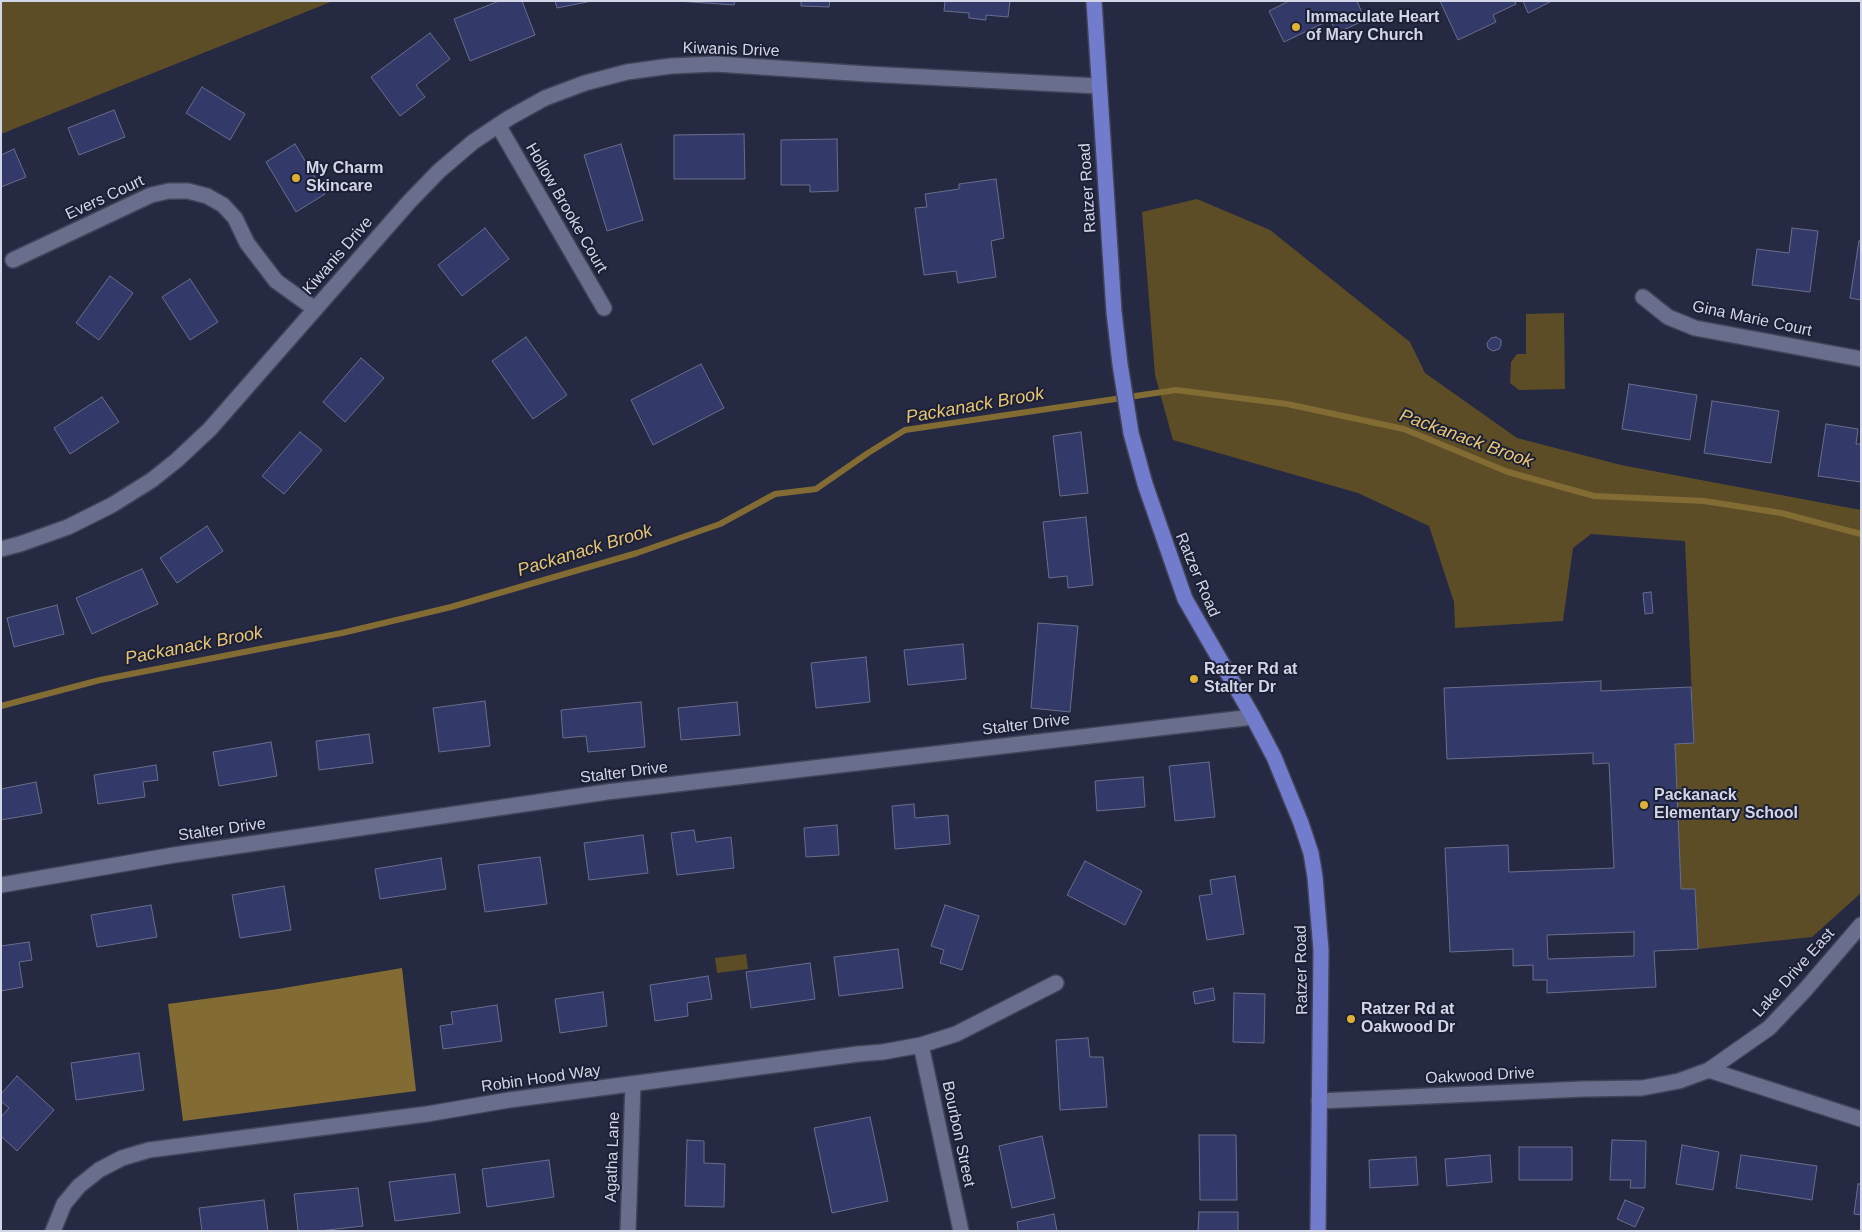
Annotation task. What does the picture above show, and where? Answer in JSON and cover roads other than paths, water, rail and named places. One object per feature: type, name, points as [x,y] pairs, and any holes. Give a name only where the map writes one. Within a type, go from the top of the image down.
[{"type":"main road","name":"Ratzer Road","points":[[1094,1],[1114,312],[1124,392],[1132,433],[1145,484],[1185,599],[1274,757],[1301,822],[1316,877],[1321,950],[1318,1231]]},
{"type":"street","name":"Kiwanis Drive","points":[[1,549],[68,526],[112,505],[152,480],[177,460],[210,429],[314,309],[439,171],[473,142],[545,98],[585,83],[627,72],[671,66],[716,64],[1098,86]]},
{"type":"street","name":"Hollow Brooke Court","points":[[498,125],[604,308]]},
{"type":"street","name":"Evers Court","points":[[13,260],[151,195],[169,191],[188,191],[207,196],[223,205],[235,218],[257,259],[276,282],[314,309]]},
{"type":"street","name":"Gina Marie Court","points":[[1643,297],[1668,317],[1696,328],[1861,359]]},
{"type":"street","name":"Stalter Drive","points":[[1,885],[174,855],[607,792],[1253,717]]},
{"type":"street","name":"Lake Drive East","points":[[1642,1088],[1679,1081],[1709,1070],[1769,1028],[1805,990],[1861,925]]},
{"type":"street","name":"Robin Hood Way","points":[[53,1231],[64,1204],[79,1186],[106,1166],[122,1158],[149,1150],[427,1114],[509,1100],[883,1052],[921,1045],[956,1034],[1056,983]]},
{"type":"street","name":"Bourbon Street","points":[[921,1045],[961,1231]]},
{"type":"street","points":[[1709,1070],[1861,1119]]},
{"type":"street","name":"Agatha Lane","points":[[628,1231],[633,1084]]},
{"type":"street","name":"Oakwood Drive","points":[[1319,1100],[1573,1089],[1642,1088]]},
{"type":"waterway","name":"Packanack Brook","points":[[1,706],[100,680],[342,633],[451,607],[637,553],[720,524],[775,494],[816,489],[905,430],[1176,390],[1287,404],[1404,429],[1508,472],[1594,496],[1704,501],[1781,513],[1861,534]]},
{"type":"place","name":"Immaculate Heart of Mary Church","points":[[1296,27]]},
{"type":"place","name":"My Charm Skincare","points":[[296,178]]},
{"type":"place","name":"Ratzer Rd at Stalter Dr","points":[[1194,679]]},
{"type":"place","name":"Packanack Elementary School","points":[[1644,805]]},
{"type":"place","name":"Ratzer Rd at Oakwood Dr","points":[[1351,1019]]}]
